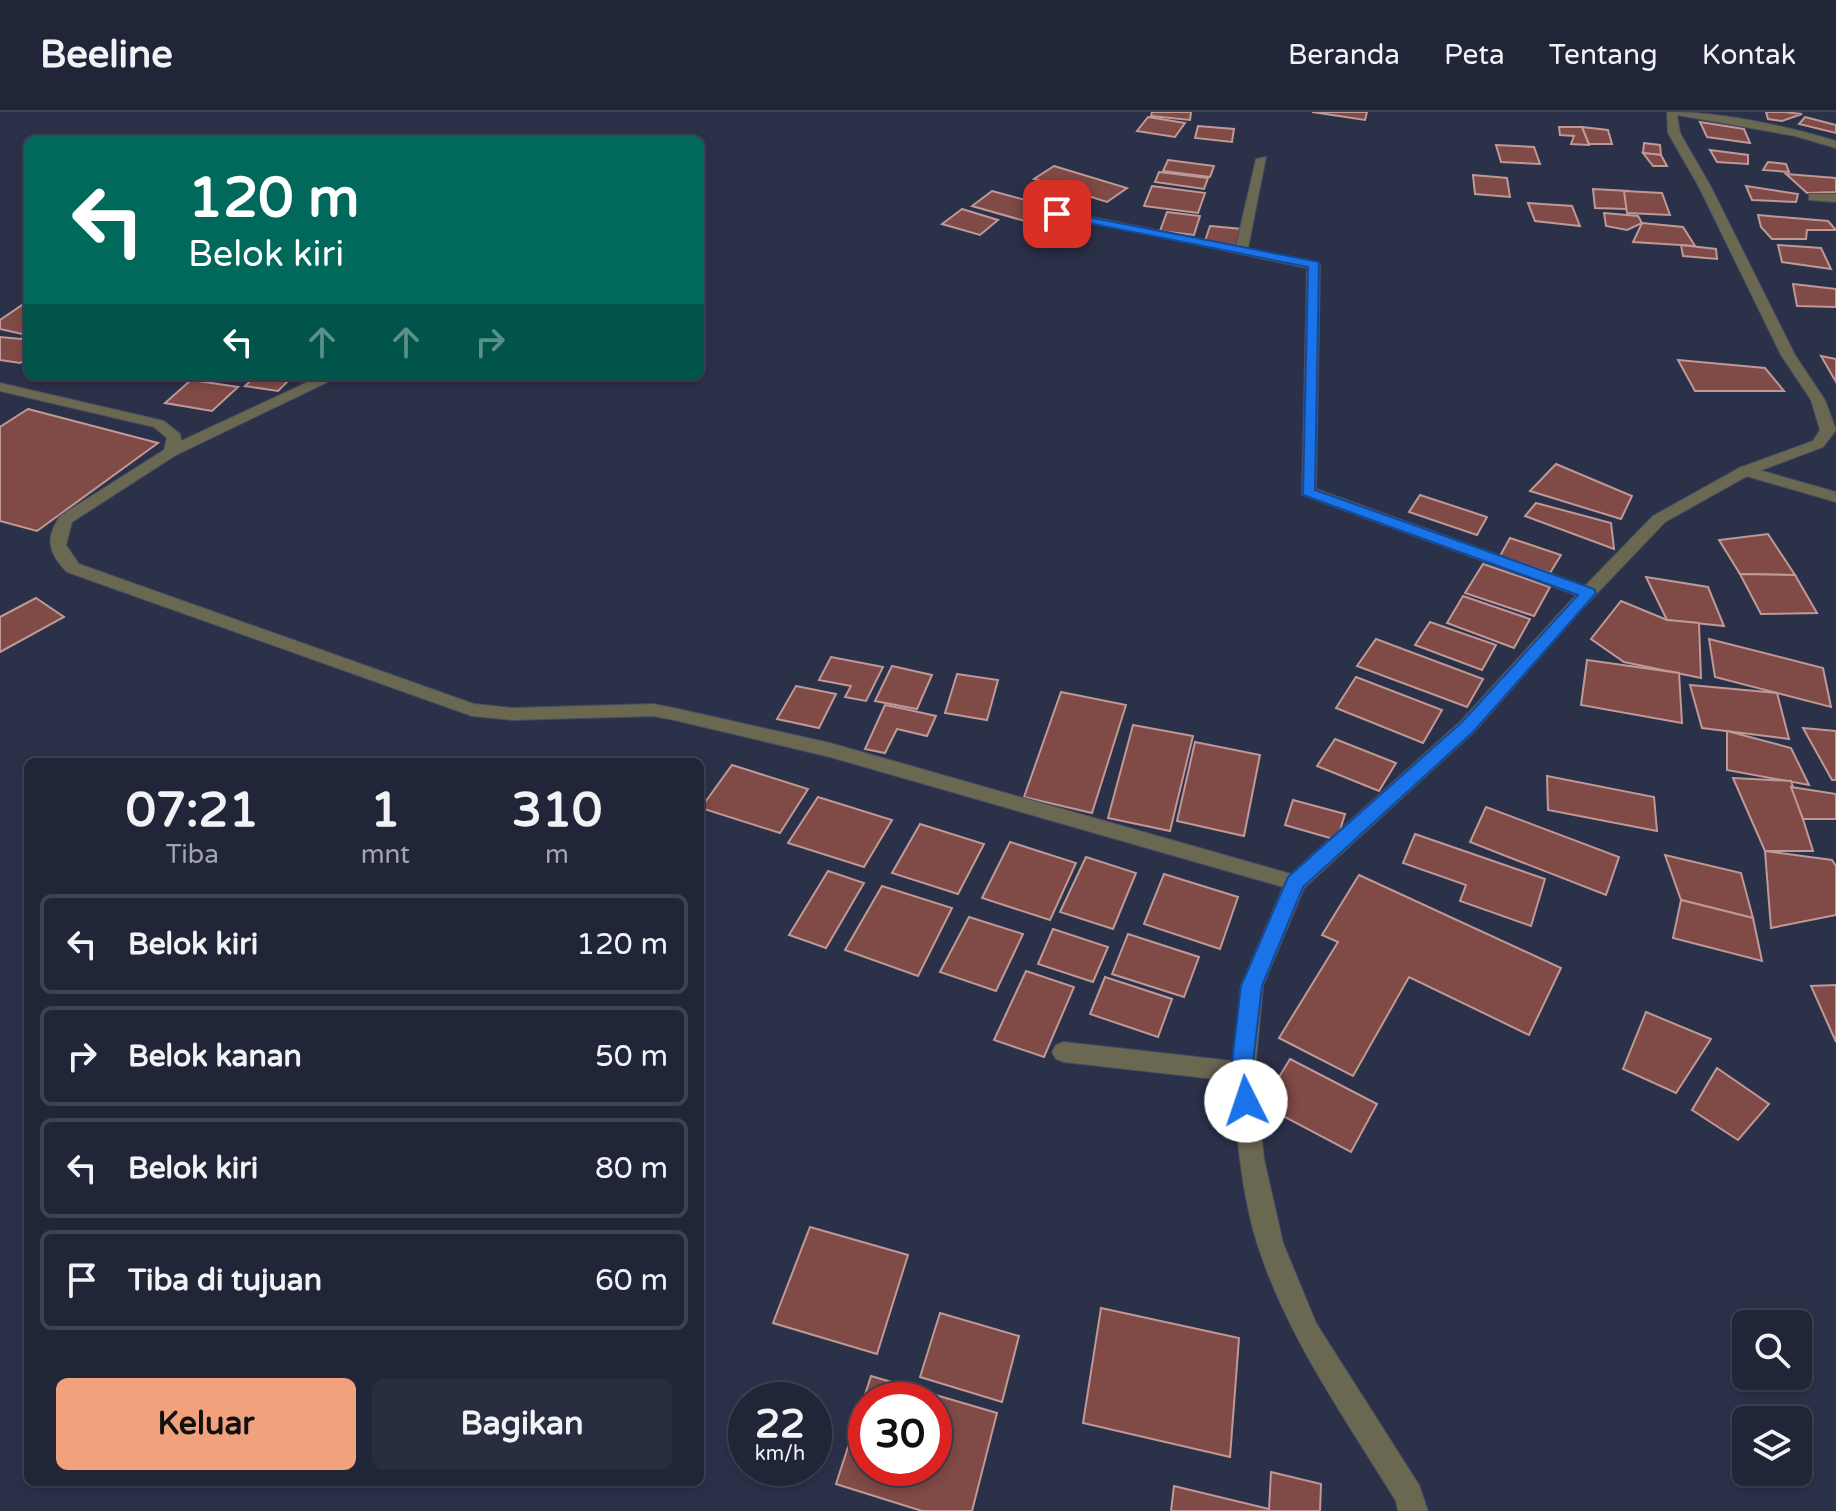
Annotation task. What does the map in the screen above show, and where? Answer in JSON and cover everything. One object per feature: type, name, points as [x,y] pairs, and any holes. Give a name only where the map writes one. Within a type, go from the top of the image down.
[{"type":"street","points":[[1413,1511],[1409,1495],[1307,1332],[1270,1243],[1252,1159],[1243,1072],[1252,986],[1295,883],[1468,726],[1659,519],[1745,471],[1818,444],[1828,430],[1828,421],[1788,355],[1723,218],[1674,133],[1672,112]]},
{"type":"street","points":[[1680,112],[1788,131],[1836,145]]},
{"type":"street","points":[[1241,250],[1262,159]]},
{"type":"street","points":[[1813,197],[1836,198]]},
{"type":"street","points":[[1057,214],[1314,265],[1308,492],[1588,593]]},
{"type":"street","points":[[324,380],[171,452],[66,519],[56,533],[56,543],[65,561],[73,568],[472,710],[512,714],[653,710],[674,714],[830,750],[1295,883]]},
{"type":"street","points":[[0,387],[159,424],[175,437],[171,452]]},
{"type":"street","points":[[1745,471],[1836,497]]},
{"type":"street","points":[[1064,1052],[1243,1072]]},
{"type":"building","points":[[1152,112],[1191,112],[1190,120],[1151,116]]},
{"type":"building","points":[[1312,112],[1367,112],[1365,120]]},
{"type":"building","points":[[1766,112],[1802,114],[1782,121],[1768,119]]},
{"type":"building","points":[[1148,117],[1185,123],[1175,137],[1137,131]]},
{"type":"building","points":[[1805,117],[1836,125],[1836,133],[1799,124]]},
{"type":"building","points":[[1700,122],[1744,129],[1750,143],[1707,137]]},
{"type":"building","points":[[1198,126],[1234,129],[1232,142],[1195,138]]},
{"type":"building","points":[[1559,127],[1582,127],[1589,145],[1571,144],[1574,136],[1560,135]]},
{"type":"building","points":[[1582,127],[1608,130],[1612,144],[1589,144]]},
{"type":"building","points":[[1644,143],[1660,145],[1661,155],[1643,153]]},
{"type":"building","points":[[1496,145],[1534,147],[1540,164],[1501,162]]},
{"type":"building","points":[[1710,150],[1748,155],[1748,164],[1717,162]]},
{"type":"building","points":[[1643,153],[1661,155],[1667,166],[1653,166]]},
{"type":"building","points":[[1168,160],[1214,166],[1210,177],[1163,171]]},
{"type":"building","points":[[1768,162],[1786,164],[1789,172],[1763,170]]},
{"type":"building","points":[[1054,166],[1127,188],[1107,202],[1034,179]]},
{"type":"building","points":[[1159,172],[1208,178],[1204,189],[1155,182]]},
{"type":"building","points":[[1786,174],[1836,178],[1836,192],[1807,193]]},
{"type":"building","points":[[1473,175],[1507,178],[1510,197],[1475,194]]},
{"type":"building","points":[[1152,186],[1205,193],[1198,213],[1144,206]]},
{"type":"building","points":[[1746,186],[1798,194],[1796,202],[1752,200]]},
{"type":"building","points":[[1593,189],[1629,191],[1626,209],[1595,208]]},
{"type":"building","points":[[992,191],[1048,206],[1028,222],[972,206]]},
{"type":"building","points":[[1624,191],[1662,193],[1670,215],[1627,213]]},
{"type":"building","points":[[1528,203],[1572,206],[1580,226],[1535,221]]},
{"type":"building","points":[[962,209],[998,220],[980,235],[942,224]]},
{"type":"building","points":[[1167,212],[1200,216],[1194,235],[1160,231]]},
{"type":"building","points":[[1604,213],[1638,216],[1642,223],[1627,230],[1606,226]]},
{"type":"building","points":[[1758,215],[1828,221],[1836,230],[1807,230],[1806,239],[1772,239],[1761,227]]},
{"type":"building","points":[[1642,223],[1683,227],[1695,246],[1633,242]]},
{"type":"building","points":[[1210,226],[1242,229],[1237,246],[1205,241]]},
{"type":"building","points":[[1681,245],[1716,249],[1717,259],[1683,256]]},
{"type":"building","points":[[1778,245],[1821,248],[1831,269],[1782,262]]},
{"type":"building","points":[[1793,284],[1836,289],[1836,307],[1797,306]]},
{"type":"building","points":[[24,304],[24,333],[0,329],[0,320]]},
{"type":"building","points":[[24,336],[24,360],[20,363],[0,360],[0,337],[21,339]]},
{"type":"building","points":[[1821,356],[1836,359],[1836,382]]},
{"type":"building","points":[[1678,360],[1765,368],[1784,391],[1695,391]]},
{"type":"building","points":[[191,380],[238,387],[212,411],[165,403]]},
{"type":"building","points":[[252,380],[289,380],[278,391],[245,386]]},
{"type":"building","points":[[28,409],[158,443],[37,531],[0,521],[0,427]]},
{"type":"building","points":[[1556,464],[1632,496],[1621,519],[1530,491]]},
{"type":"building","points":[[1420,495],[1487,517],[1477,535],[1409,512]]},
{"type":"building","points":[[1536,503],[1611,523],[1614,549],[1525,516]]},
{"type":"building","points":[[1768,534],[1795,575],[1740,574],[1719,540]]},
{"type":"building","points":[[1510,538],[1561,555],[1550,573],[1500,556]]},
{"type":"building","points":[[1483,564],[1550,587],[1534,616],[1465,593]]},
{"type":"building","points":[[1740,574],[1795,575],[1817,613],[1761,614]]},
{"type":"building","points":[[1646,577],[1708,587],[1724,626],[1667,620]]},
{"type":"building","points":[[1463,596],[1530,619],[1514,648],[1447,623]]},
{"type":"building","points":[[36,598],[64,617],[0,652],[0,617]]},
{"type":"building","points":[[1621,601],[1667,620],[1699,623],[1701,678],[1624,662],[1591,639]]},
{"type":"building","points":[[1430,622],[1496,645],[1482,670],[1415,645]]},
{"type":"building","points":[[1376,639],[1483,679],[1467,707],[1357,666]]},
{"type":"building","points":[[1709,639],[1823,668],[1831,707],[1715,677]]},
{"type":"building","points":[[831,657],[883,667],[866,701],[845,697],[851,686],[819,680]]},
{"type":"building","points":[[1587,660],[1679,673],[1682,723],[1581,705]]},
{"type":"building","points":[[892,666],[932,675],[917,709],[875,701]]},
{"type":"building","points":[[957,674],[998,680],[987,720],[945,713]]},
{"type":"building","points":[[1356,677],[1442,710],[1423,743],[1336,708]]},
{"type":"building","points":[[1690,685],[1777,693],[1789,739],[1702,728]]},
{"type":"building","points":[[796,686],[836,694],[819,728],[777,719]]},
{"type":"building","points":[[1061,692],[1126,705],[1092,813],[1024,797]]},
{"type":"building","points":[[885,705],[936,716],[927,736],[897,729],[885,753],[865,749]]},
{"type":"building","points":[[1133,725],[1193,736],[1170,831],[1108,818]]},
{"type":"building","points":[[1803,728],[1836,731],[1836,780],[1832,780]]},
{"type":"building","points":[[1727,731],[1791,748],[1809,785],[1727,770]]},
{"type":"building","points":[[1335,739],[1396,763],[1379,791],[1317,766]]},
{"type":"building","points":[[1195,742],[1260,755],[1244,836],[1177,821]]},
{"type":"building","points":[[732,765],[808,789],[780,833],[704,809],[704,804]]},
{"type":"building","points":[[1547,776],[1654,797],[1657,831],[1548,810]]},
{"type":"building","points":[[1733,778],[1791,781],[1813,851],[1765,851]]},
{"type":"building","points":[[1791,787],[1836,794],[1836,819],[1803,819]]},
{"type":"building","points":[[818,797],[892,820],[864,867],[788,843]]},
{"type":"building","points":[[1293,800],[1345,814],[1337,840],[1285,825]]},
{"type":"building","points":[[1486,807],[1619,857],[1606,895],[1470,842]]},
{"type":"building","points":[[920,824],[984,844],[958,894],[892,873]]},
{"type":"building","points":[[1415,834],[1545,879],[1531,926],[1460,901],[1466,885],[1403,863]]},
{"type":"building","points":[[1010,842],[1076,863],[1050,920],[982,898]]},
{"type":"building","points":[[1765,851],[1832,860],[1836,866],[1836,915],[1771,928]]},
{"type":"building","points":[[1665,855],[1741,873],[1753,918],[1681,900]]},
{"type":"building","points":[[1086,857],[1136,873],[1113,929],[1060,912]]},
{"type":"building","points":[[828,871],[864,883],[826,948],[789,935]]},
{"type":"building","points":[[1164,874],[1238,897],[1220,949],[1144,924]]},
{"type":"building","points":[[1359,875],[1561,968],[1529,1035],[1409,977],[1353,1076],[1279,1038],[1338,942],[1322,935]]},
{"type":"building","points":[[882,886],[952,908],[918,976],[845,950]]},
{"type":"building","points":[[1681,900],[1753,918],[1762,961],[1673,938]]},
{"type":"building","points":[[969,917],[1023,934],[996,991],[940,972]]},
{"type":"building","points":[[1053,929],[1108,947],[1093,982],[1038,964]]},
{"type":"building","points":[[1128,934],[1199,957],[1184,997],[1112,974]]},
{"type":"building","points":[[1026,971],[1074,987],[1044,1057],[994,1040]]},
{"type":"building","points":[[1105,977],[1172,999],[1158,1037],[1090,1014]]},
{"type":"building","points":[[1836,985],[1836,1042],[1811,986]]},
{"type":"building","points":[[1646,1012],[1711,1039],[1676,1093],[1623,1069]]},
{"type":"building","points":[[1290,1059],[1377,1104],[1351,1152],[1262,1105]]},
{"type":"building","points":[[1717,1068],[1769,1104],[1738,1140],[1692,1110]]},
{"type":"building","points":[[810,1227],[908,1255],[877,1354],[773,1323]]},
{"type":"building","points":[[1101,1308],[1239,1338],[1230,1457],[1083,1423]]},
{"type":"building","points":[[940,1313],[1019,1336],[1002,1402],[952,1387],[952,1382],[936,1382],[920,1377]]},
{"type":"building","points":[[871,1376],[891,1382],[869,1382]]},
{"type":"building","points":[[952,1400],[997,1413],[972,1511],[922,1511],[836,1484],[848,1447],[848,1486],[952,1486]]},
{"type":"building","points":[[1271,1472],[1321,1484],[1320,1511],[1171,1511],[1174,1486],[1269,1509]]},
{"type":"route","points":[[1057,214],[1314,265],[1308,492],[1588,593],[1468,726],[1295,883],[1252,986],[1243,1062],[1246,1101]]}]
